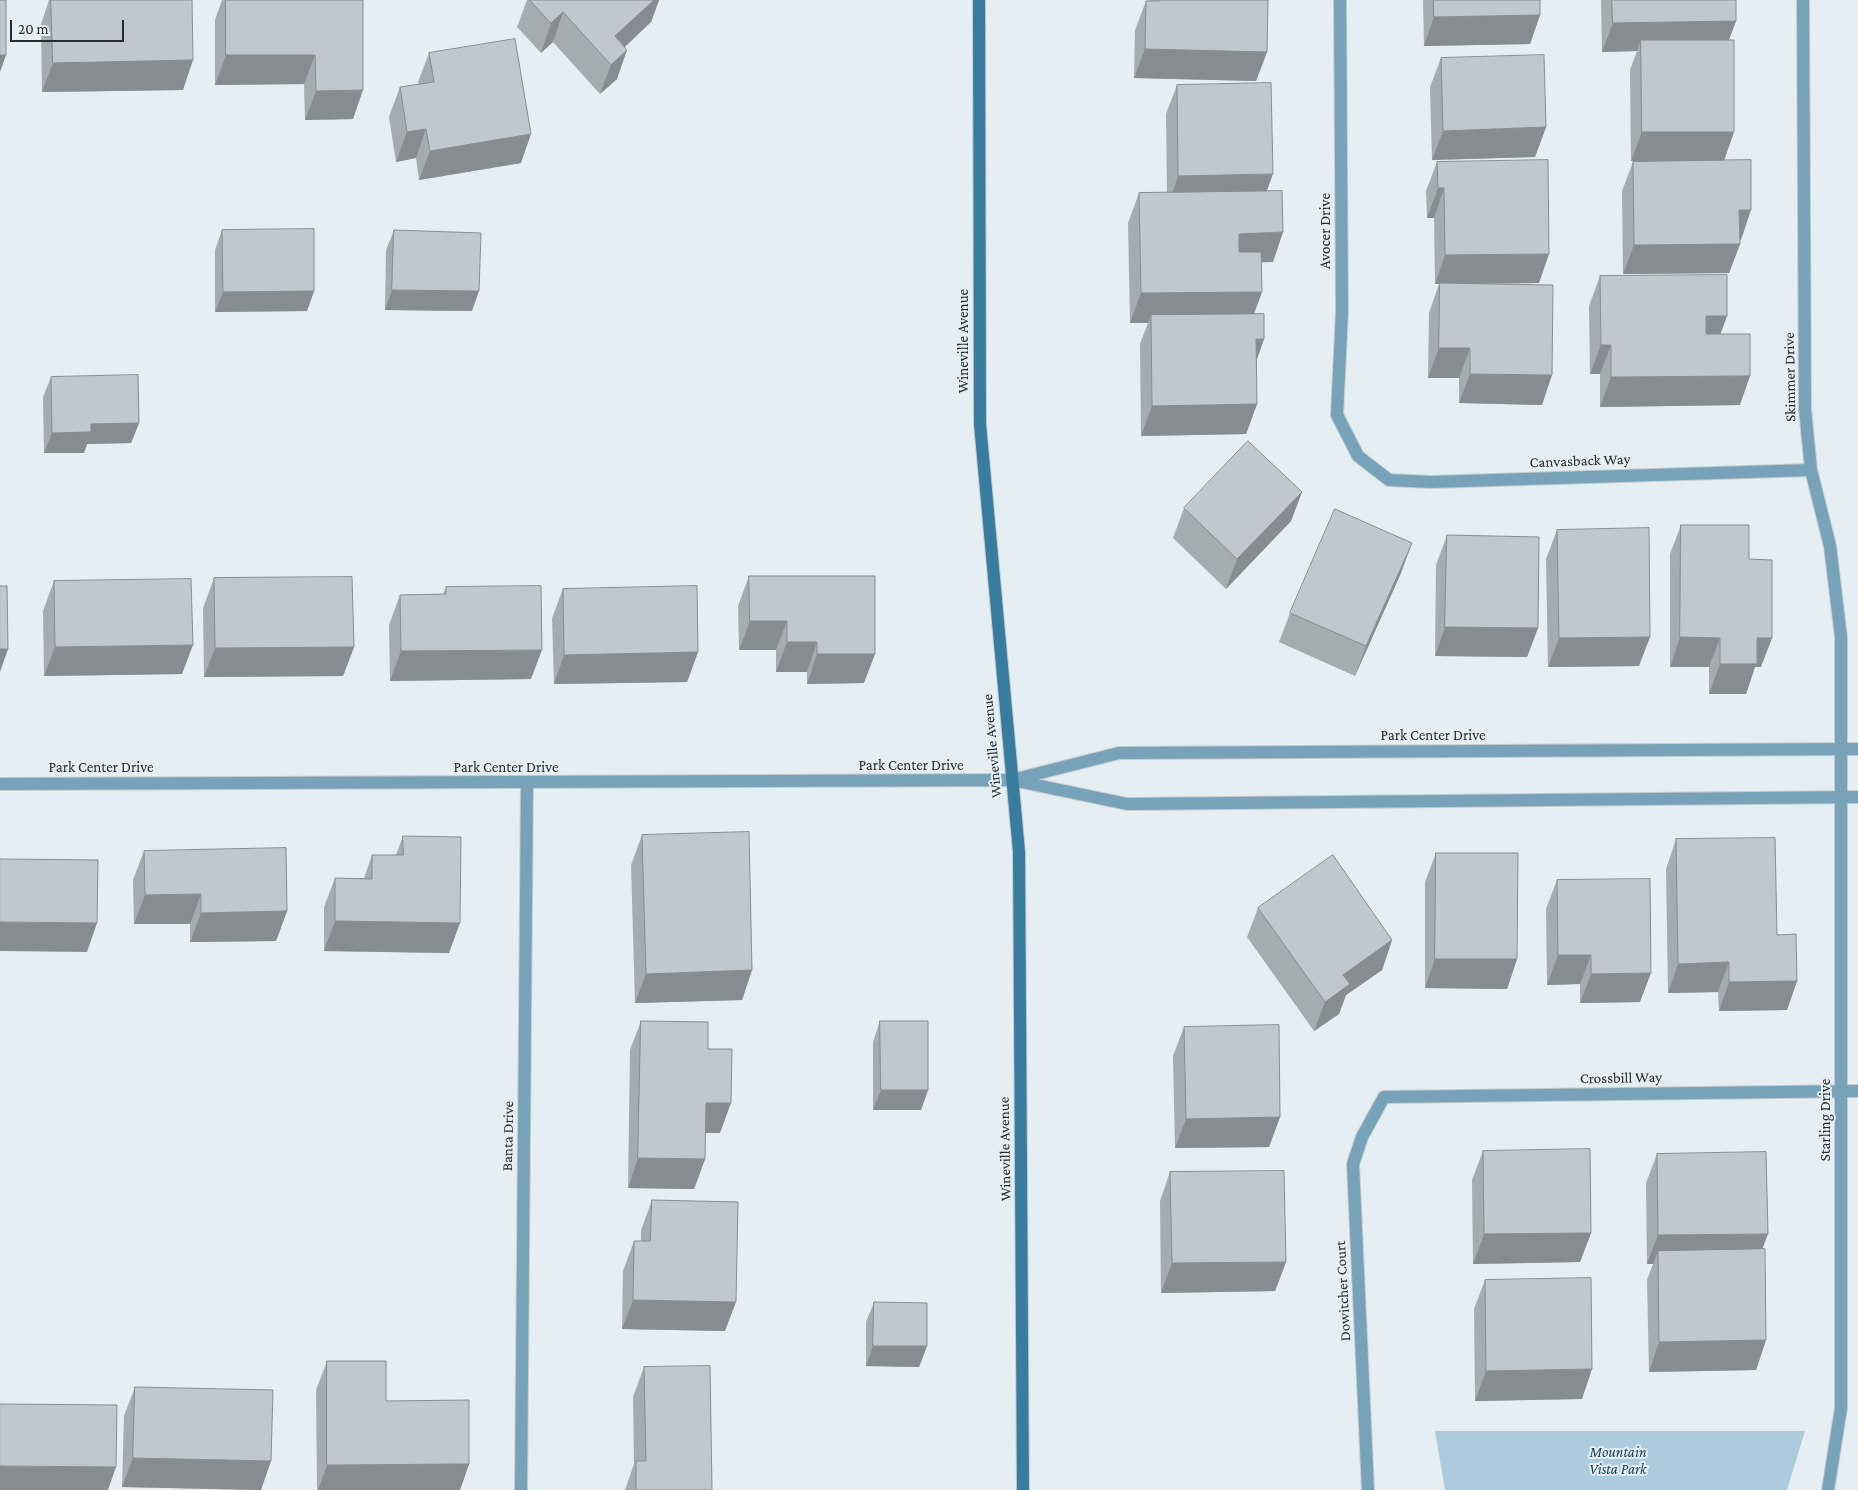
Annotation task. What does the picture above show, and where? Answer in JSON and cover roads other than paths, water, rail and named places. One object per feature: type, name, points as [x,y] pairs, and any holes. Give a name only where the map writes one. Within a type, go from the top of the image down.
[{"type":"main road","name":"Wineville Avenue","points":[[979,0],[980,424],[1019,852],[1023,1490]]},
{"type":"street","name":"Avocer Drive","points":[[1340,0],[1342,311],[1336,415],[1358,456]]},
{"type":"street","name":"Skimmer Drive","points":[[1803,0],[1805,409],[1811,470],[1830,546],[1837,594],[1841,637],[1841,749]]},
{"type":"street","name":"Canvasback Way","points":[[1358,456],[1389,480],[1431,482],[1811,470]]},
{"type":"street","name":"Starling Drive","points":[[1828,1490],[1841,1408],[1841,749]]},
{"type":"street","name":"Park Center Drive","points":[[1012,780],[1119,753],[1858,749]]},
{"type":"street","name":"Park Center Drive","points":[[0,784],[1012,780],[1127,804],[1858,797]]},
{"type":"street","name":"Banta Drive","points":[[521,1490],[528,783]]},
{"type":"street","name":"Crossbill Way","points":[[1384,1097],[1858,1091]]},
{"type":"street","name":"Dowitcher Court","points":[[1368,1490],[1353,1164],[1362,1137],[1384,1097]]},
{"type":"park label","name":"Mountain Vista Park","points":[[1618,1460]]}]
